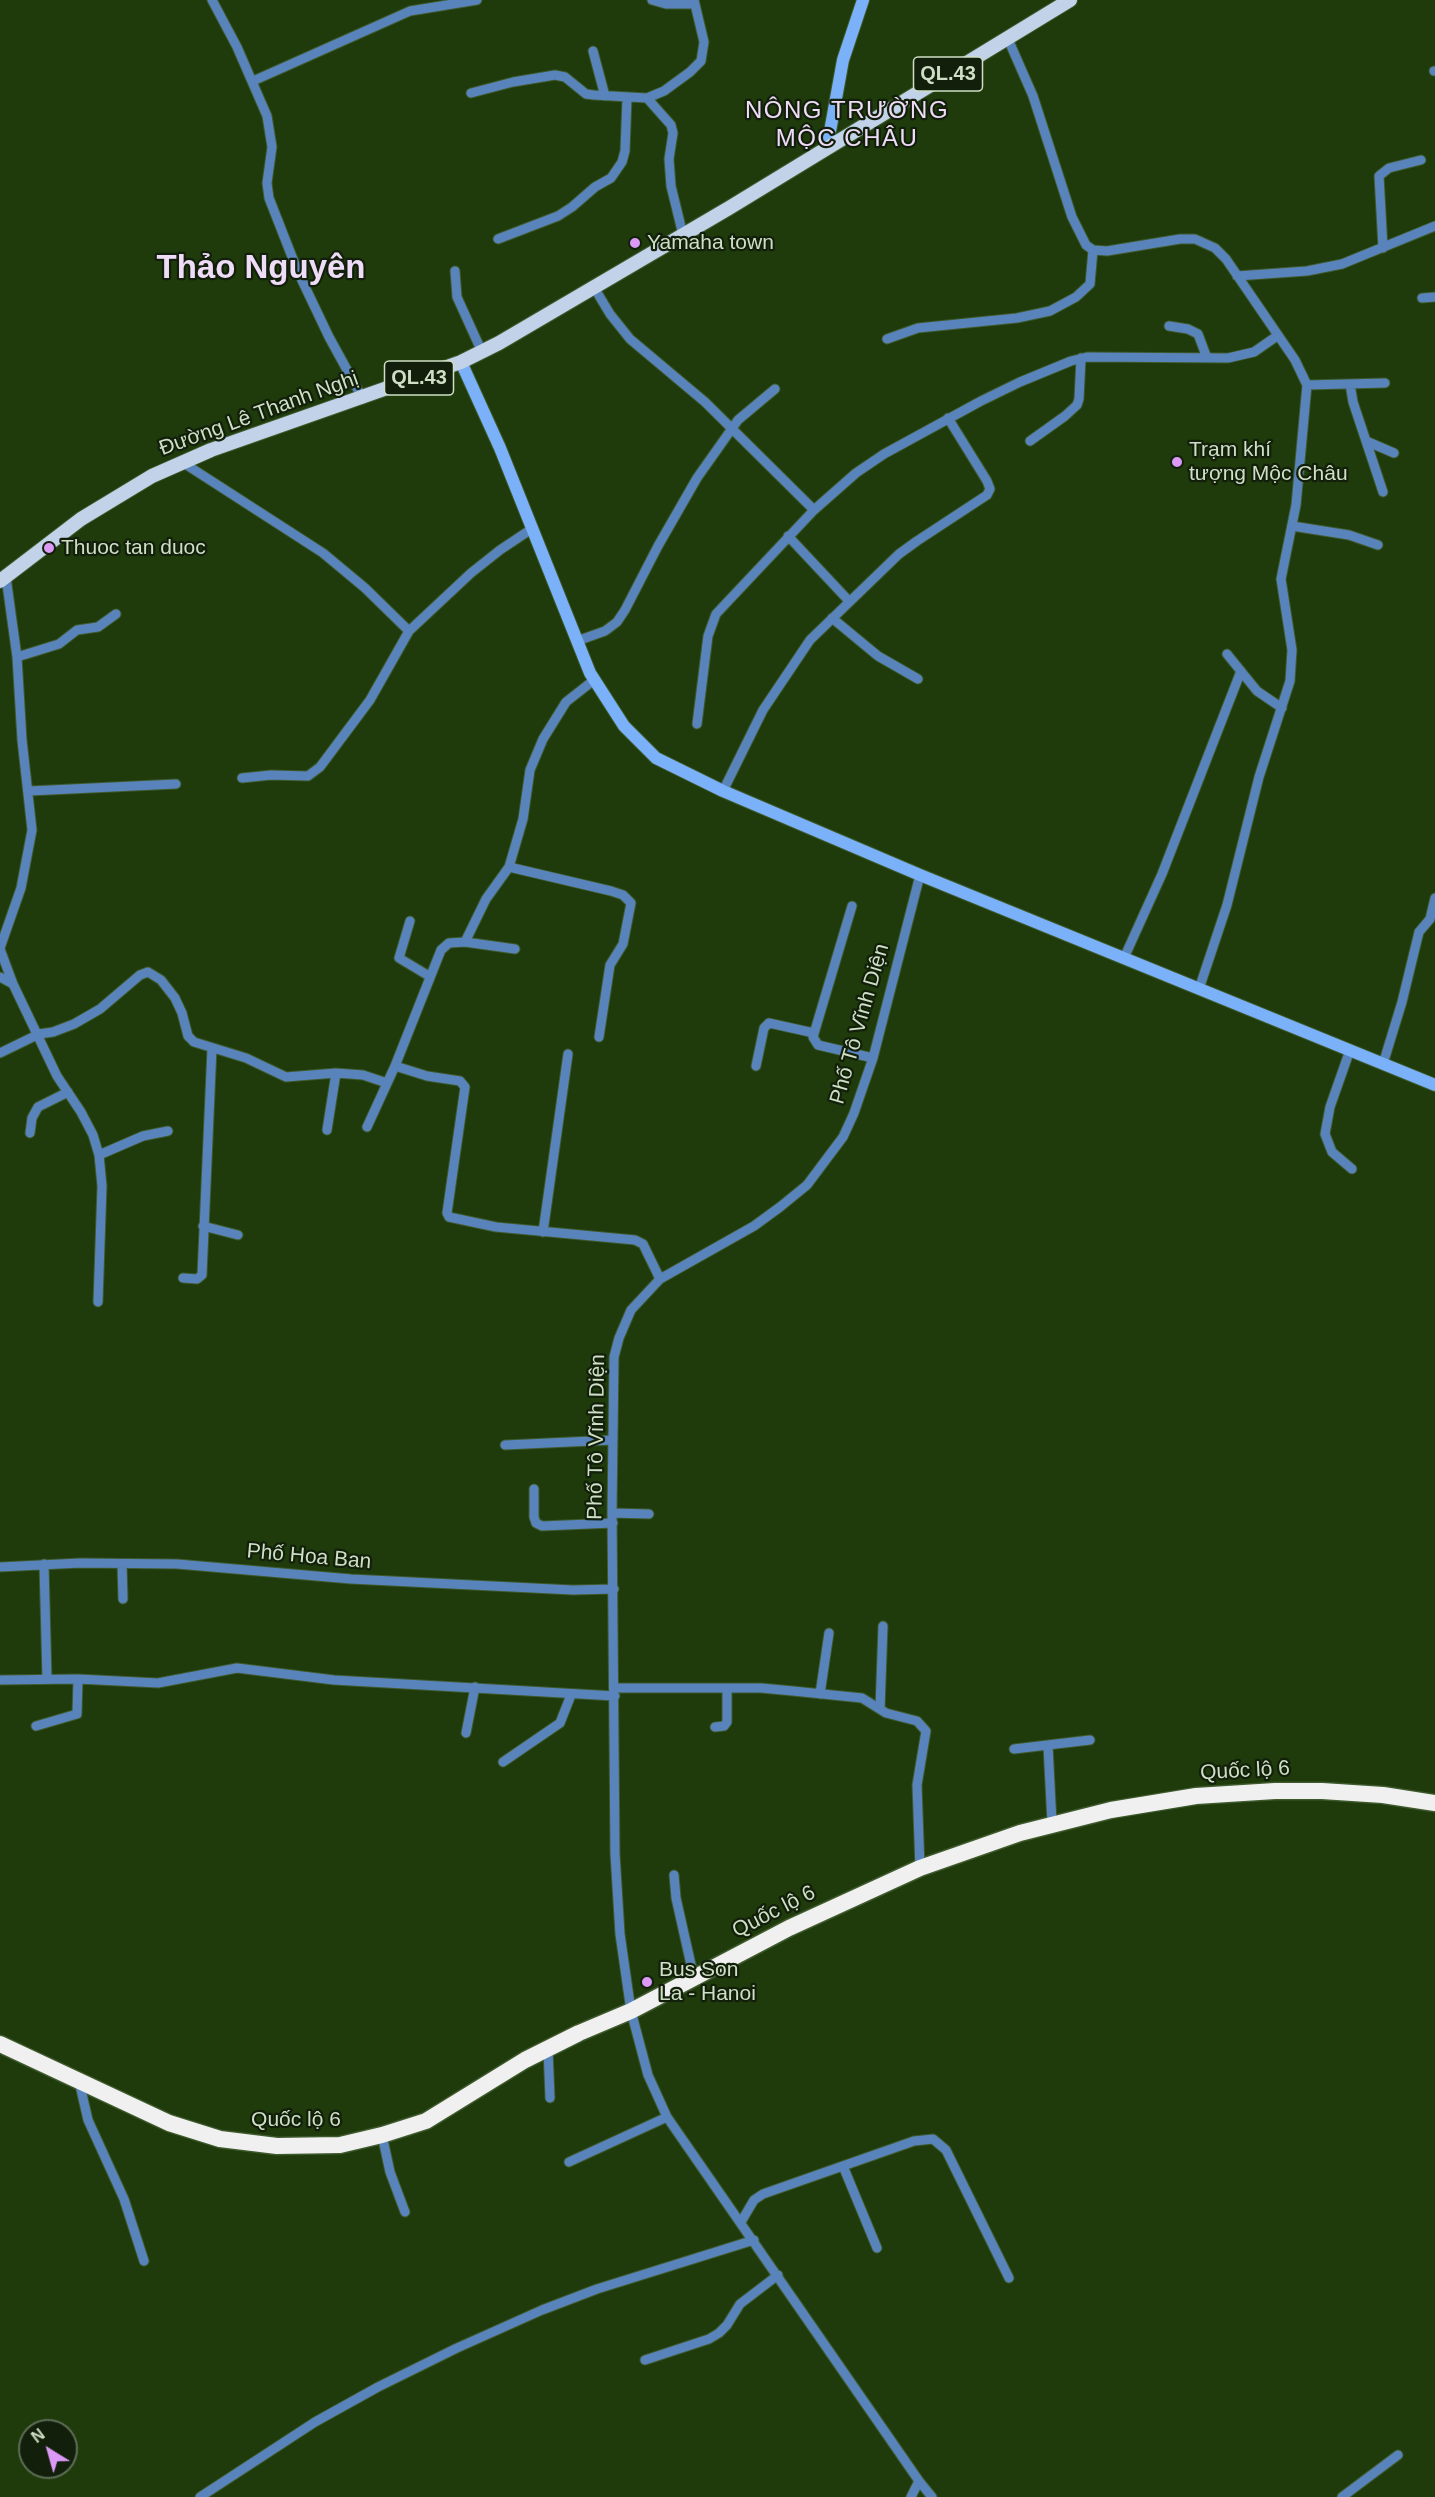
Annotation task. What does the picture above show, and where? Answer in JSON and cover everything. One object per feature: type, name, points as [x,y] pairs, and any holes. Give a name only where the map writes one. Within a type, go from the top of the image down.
[{"type":"highway","name":"Quốc lộ 6","points":[[0,2044],[170,2123],[220,2139],[277,2146],[340,2145],[426,2121],[525,2060],[631,2011],[789,1928],[920,1868],[1052,1823],[1165,1800],[1275,1791],[1383,1795],[1435,1803]]},
{"type":"main road","name":"QL.43","points":[[827,148],[1070,0]]},
{"type":"main road","name":"Đường Lê Thanh Nghị","points":[[3,579],[102,505],[152,476],[182,462],[363,399],[482,352],[595,288],[827,148]]},
{"type":"street","points":[[212,0],[253,81],[271,131],[272,147],[267,183],[269,198],[298,272],[329,337],[363,399]]},
{"type":"street","points":[[253,81],[410,11],[477,0]]},
{"type":"street","points":[[471,93],[513,82],[555,75],[565,77],[586,93],[605,96],[647,98],[664,91],[701,61],[704,42],[694,2],[666,4],[652,0]]},
{"type":"street","points":[[827,148],[843,60],[863,0]]},
{"type":"street","points":[[1008,39],[1021,65],[1044,124],[1076,225],[1086,245],[1093,250],[1125,249],[1180,239],[1195,239],[1215,248],[1238,276],[1302,372],[1307,385],[1292,526],[1281,579],[1292,667],[1282,708],[1259,777],[1227,905],[1199,989]]},
{"type":"street","points":[[593,51],[605,96]]},
{"type":"street","points":[[498,239],[558,216],[595,187],[611,178],[622,162],[625,151],[627,98]]},
{"type":"street","points":[[647,98],[671,126],[673,133],[669,159],[670,177],[684,234]]},
{"type":"street","points":[[1383,248],[1378,176],[1389,168],[1421,160]]},
{"type":"street","points":[[1238,276],[1323,269],[1383,248],[1435,226]]},
{"type":"street","points":[[887,339],[918,328],[1017,318],[1050,311],[1076,297],[1090,284],[1093,250]]},
{"type":"street","points":[[455,271],[457,297],[482,352]]},
{"type":"street","points":[[595,288],[609,314],[630,339],[705,402],[814,510]]},
{"type":"street","points":[[1422,298],[1435,297]]},
{"type":"street","points":[[1169,326],[1188,329],[1198,334],[1207,358]]},
{"type":"street","points":[[697,724],[708,636],[716,614],[814,510],[856,473],[884,454],[948,418],[1020,382],[1081,358],[1243,356],[1254,352],[1277,336]]},
{"type":"street","points":[[1030,441],[1077,405],[1081,358]]},
{"type":"street","points":[[461,362],[533,528],[594,680],[610,707],[639,744],[656,758],[723,791],[920,875],[1435,1085]]},
{"type":"street","points":[[1307,385],[1385,383]]},
{"type":"street","points":[[1350,384],[1353,402],[1383,492]]},
{"type":"street","points":[[577,641],[605,631],[616,622],[625,610],[680,506],[731,429],[744,414],[775,388]]},
{"type":"street","points":[[723,791],[751,731],[780,682],[810,640],[849,601],[916,541],[987,495],[990,489],[987,481],[948,418]]},
{"type":"street","points":[[1366,441],[1394,453]]},
{"type":"street","points":[[182,462],[330,558],[409,631]]},
{"type":"street","points":[[1292,526],[1349,535],[1378,545]]},
{"type":"street","points":[[242,778],[308,776],[320,767],[346,736],[370,700],[409,631],[471,573],[533,528]]},
{"type":"street","points":[[788,536],[849,601]]},
{"type":"street","points":[[3,579],[17,657],[22,740],[32,830],[30,850],[16,906],[0,949],[13,984],[39,1034],[57,1076],[93,1135],[99,1155],[102,1186],[98,1302]]},
{"type":"street","points":[[17,657],[59,644],[77,630],[98,627],[116,614]]},
{"type":"street","points":[[832,618],[878,656],[918,679]]},
{"type":"street","points":[[1227,654],[1257,691],[1282,708]]},
{"type":"street","points":[[1124,958],[1165,865],[1241,672]]},
{"type":"street","points":[[465,942],[486,899],[509,867],[523,819],[530,770],[543,739],[566,702],[594,680]]},
{"type":"street","points":[[28,791],[176,784]]},
{"type":"street","points":[[509,867],[611,891],[623,895],[631,903],[623,944],[610,965],[599,1037]]},
{"type":"street","name":"Phố Tô Vĩnh Diện","points":[[920,875],[873,1058],[843,1137],[807,1185],[754,1226],[660,1279],[631,1310],[614,1357],[612,1518],[615,1854],[620,1934],[631,2011],[648,2075],[667,2117],[932,2497]]},
{"type":"street","points":[[1383,1064],[1402,1002],[1419,932],[1430,919],[1435,898]]},
{"type":"street","points":[[852,906],[814,1033],[814,1041],[818,1045],[873,1058]]},
{"type":"street","points":[[410,921],[399,958],[429,976]]},
{"type":"street","points":[[367,1126],[413,1024],[429,976],[441,950],[449,943],[465,942],[515,949]]},
{"type":"street","points":[[0,1053],[39,1034],[53,1032],[74,1024],[100,1009],[140,975],[148,972],[161,980],[175,998],[190,1038],[212,1048],[246,1058],[286,1077],[336,1073],[363,1075],[387,1083]]},
{"type":"street","points":[[0,977],[13,984]]},
{"type":"street","points":[[756,1066],[764,1028],[769,1023],[814,1033]]},
{"type":"street","points":[[183,1278],[197,1278],[202,1275],[212,1048]]},
{"type":"street","points":[[1350,1050],[1330,1107],[1325,1134],[1332,1152],[1352,1169]]},
{"type":"street","points":[[543,1232],[568,1054]]},
{"type":"street","points":[[395,1066],[427,1076],[460,1081],[465,1087],[447,1213],[449,1217],[496,1227],[635,1240],[643,1244],[660,1279]]},
{"type":"street","points":[[327,1130],[336,1073]]},
{"type":"street","points":[[30,1133],[32,1118],[38,1107],[68,1092]]},
{"type":"street","points":[[99,1155],[143,1136],[168,1131]]},
{"type":"street","points":[[203,1226],[238,1235]]},
{"type":"street","points":[[505,1445],[613,1440]]},
{"type":"street","points":[[534,1489],[534,1517],[536,1523],[542,1526],[649,1514]]},
{"type":"street","points":[[44,1564],[47,1679]]},
{"type":"street","name":"Phố Hoa Ban","points":[[0,1567],[44,1564],[122,1564],[223,1567],[351,1579],[573,1590],[614,1589]]},
{"type":"street","points":[[122,1564],[123,1599]]},
{"type":"street","points":[[880,1708],[883,1626]]},
{"type":"street","points":[[820,1694],[829,1633]]},
{"type":"street","points":[[0,1680],[78,1679],[158,1683],[237,1668],[334,1680],[476,1687],[571,1695],[761,1688],[862,1698],[891,1715],[917,1721],[926,1731],[917,1785],[920,1868]]},
{"type":"street","points":[[36,1726],[77,1714],[78,1679]]},
{"type":"street","points":[[466,1733],[476,1687]]},
{"type":"street","points":[[715,1727],[723,1726],[728,1722],[727,1688]]},
{"type":"street","points":[[503,1762],[560,1723],[571,1695]]},
{"type":"street","points":[[1014,1749],[1090,1740]]},
{"type":"street","points":[[1048,1746],[1052,1823]]},
{"type":"street","points":[[674,1875],[676,1898],[694,1978]]},
{"type":"street","points":[[548,2049],[550,2098]]},
{"type":"street","points":[[79,2080],[88,2120],[124,2199],[144,2261]]},
{"type":"street","points":[[569,2162],[667,2117]]},
{"type":"street","points":[[382,2135],[390,2172],[405,2212]]},
{"type":"street","points":[[741,2222],[757,2197],[921,2139],[938,2142],[946,2150],[1009,2278]]},
{"type":"street","points":[[843,2166],[877,2248]]},
{"type":"street","points":[[200,2497],[315,2422],[378,2387],[457,2348],[542,2310],[597,2289],[754,2240]]},
{"type":"street","points":[[645,2360],[709,2339],[719,2333],[740,2304],[778,2276]]},
{"type":"street","points":[[1342,2497],[1398,2456]]},
{"type":"street","points":[[910,2497],[919,2481]]},
{"type":"place","name":"Yamaha town","points":[[635,243]]},
{"type":"place","name":"Trạm khí tượng Mộc Châu","points":[[1177,462]]},
{"type":"place","name":"Thuoc tan duoc","points":[[49,548]]},
{"type":"place","name":"Bus Son La - Hanoi","points":[[647,1982]]},
{"type":"district","name":"NÔNG TRƯỜNG MỘC CHÂU","points":[[847,125]]},
{"type":"district","name":"Thảo Nguyên","points":[[261,269]]}]
